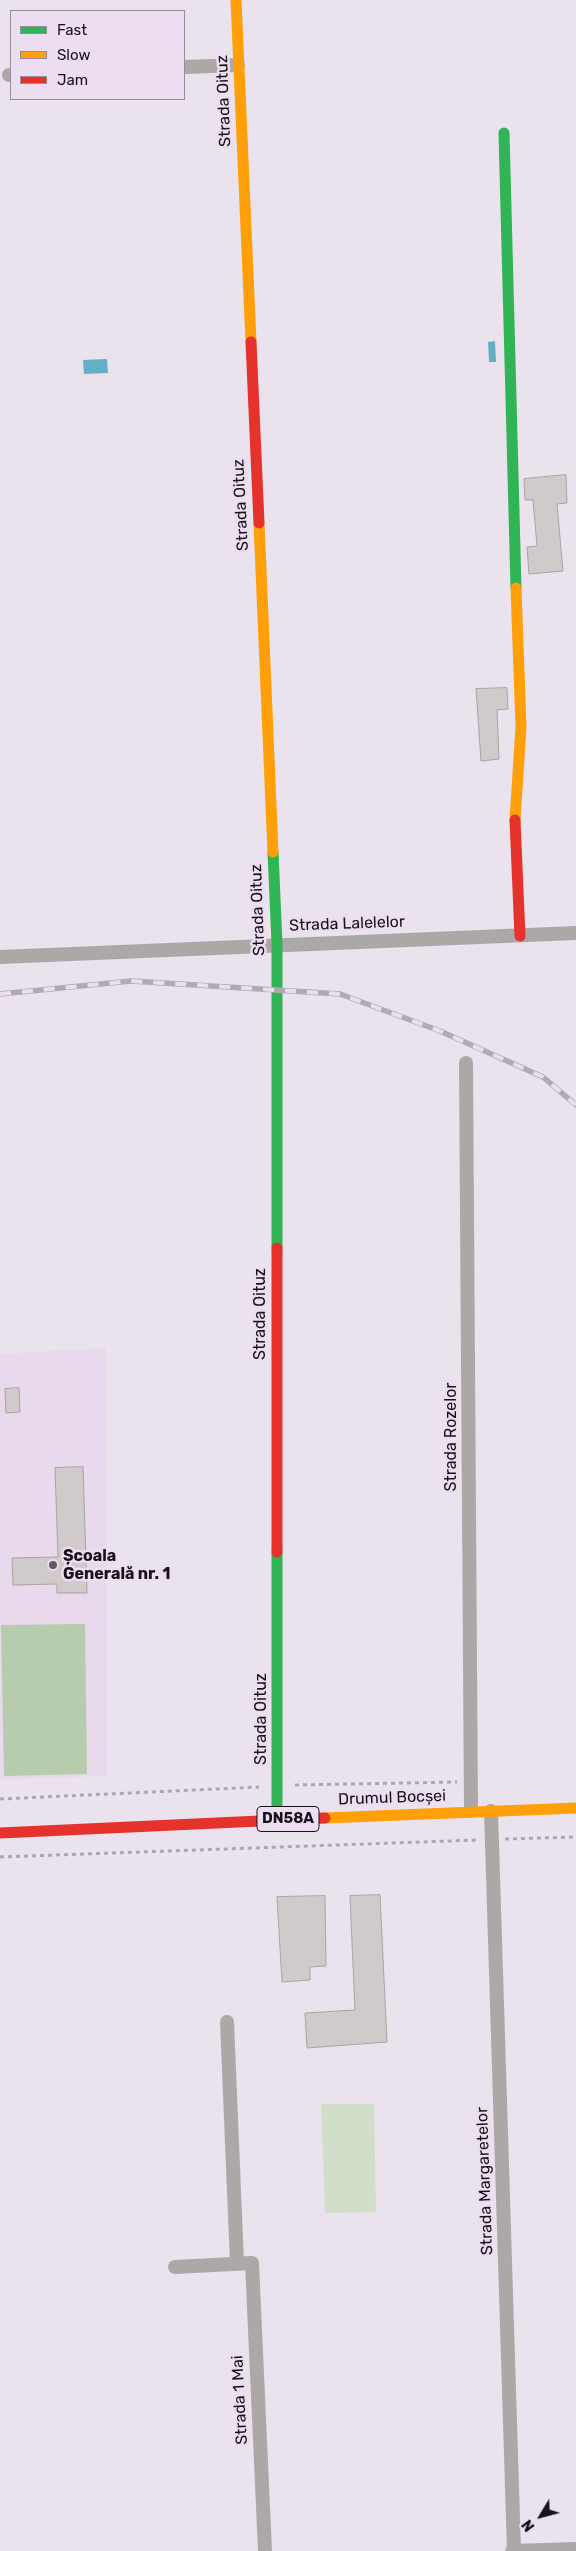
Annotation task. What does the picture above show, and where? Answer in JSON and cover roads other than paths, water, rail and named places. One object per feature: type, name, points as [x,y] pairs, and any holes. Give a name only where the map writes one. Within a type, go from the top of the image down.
[{"type":"street","name":"Strada Oituz","points":[[236,0],[277,944],[278,1820]]},
{"type":"street","points":[[185,67],[238,65]]},
{"type":"street","points":[[504,133],[510,415],[521,727],[515,819],[520,936]]},
{"type":"street","name":"Strada Lalelelor","points":[[0,957],[576,933]]},
{"type":"street","name":"Strada Rozelor","points":[[466,1063],[471,1811]]},
{"type":"street","name":"Drumul Bocșei","points":[[0,1834],[471,1811],[576,1808]]},
{"type":"street","name":"Strada Margaretelor","points":[[491,1811],[514,2551]]},
{"type":"street","points":[[175,2267],[237,2263],[227,2022]]},
{"type":"street","name":"Strada 1 Mai","points":[[237,2263],[252,2262],[265,2551]]},
{"type":"street","points":[[514,2551],[576,2549]]},
{"type":"water","points":[[495,341],[496,362],[489,362],[488,342]]},
{"type":"water","points":[[107,359],[108,373],[84,374],[83,360]]},
{"type":"railway","points":[[0,994],[131,981],[340,994],[440,1031],[543,1077],[576,1105]]},
{"type":"place","name":"Școala Generală nr. 1","points":[[53,1565]]}]
